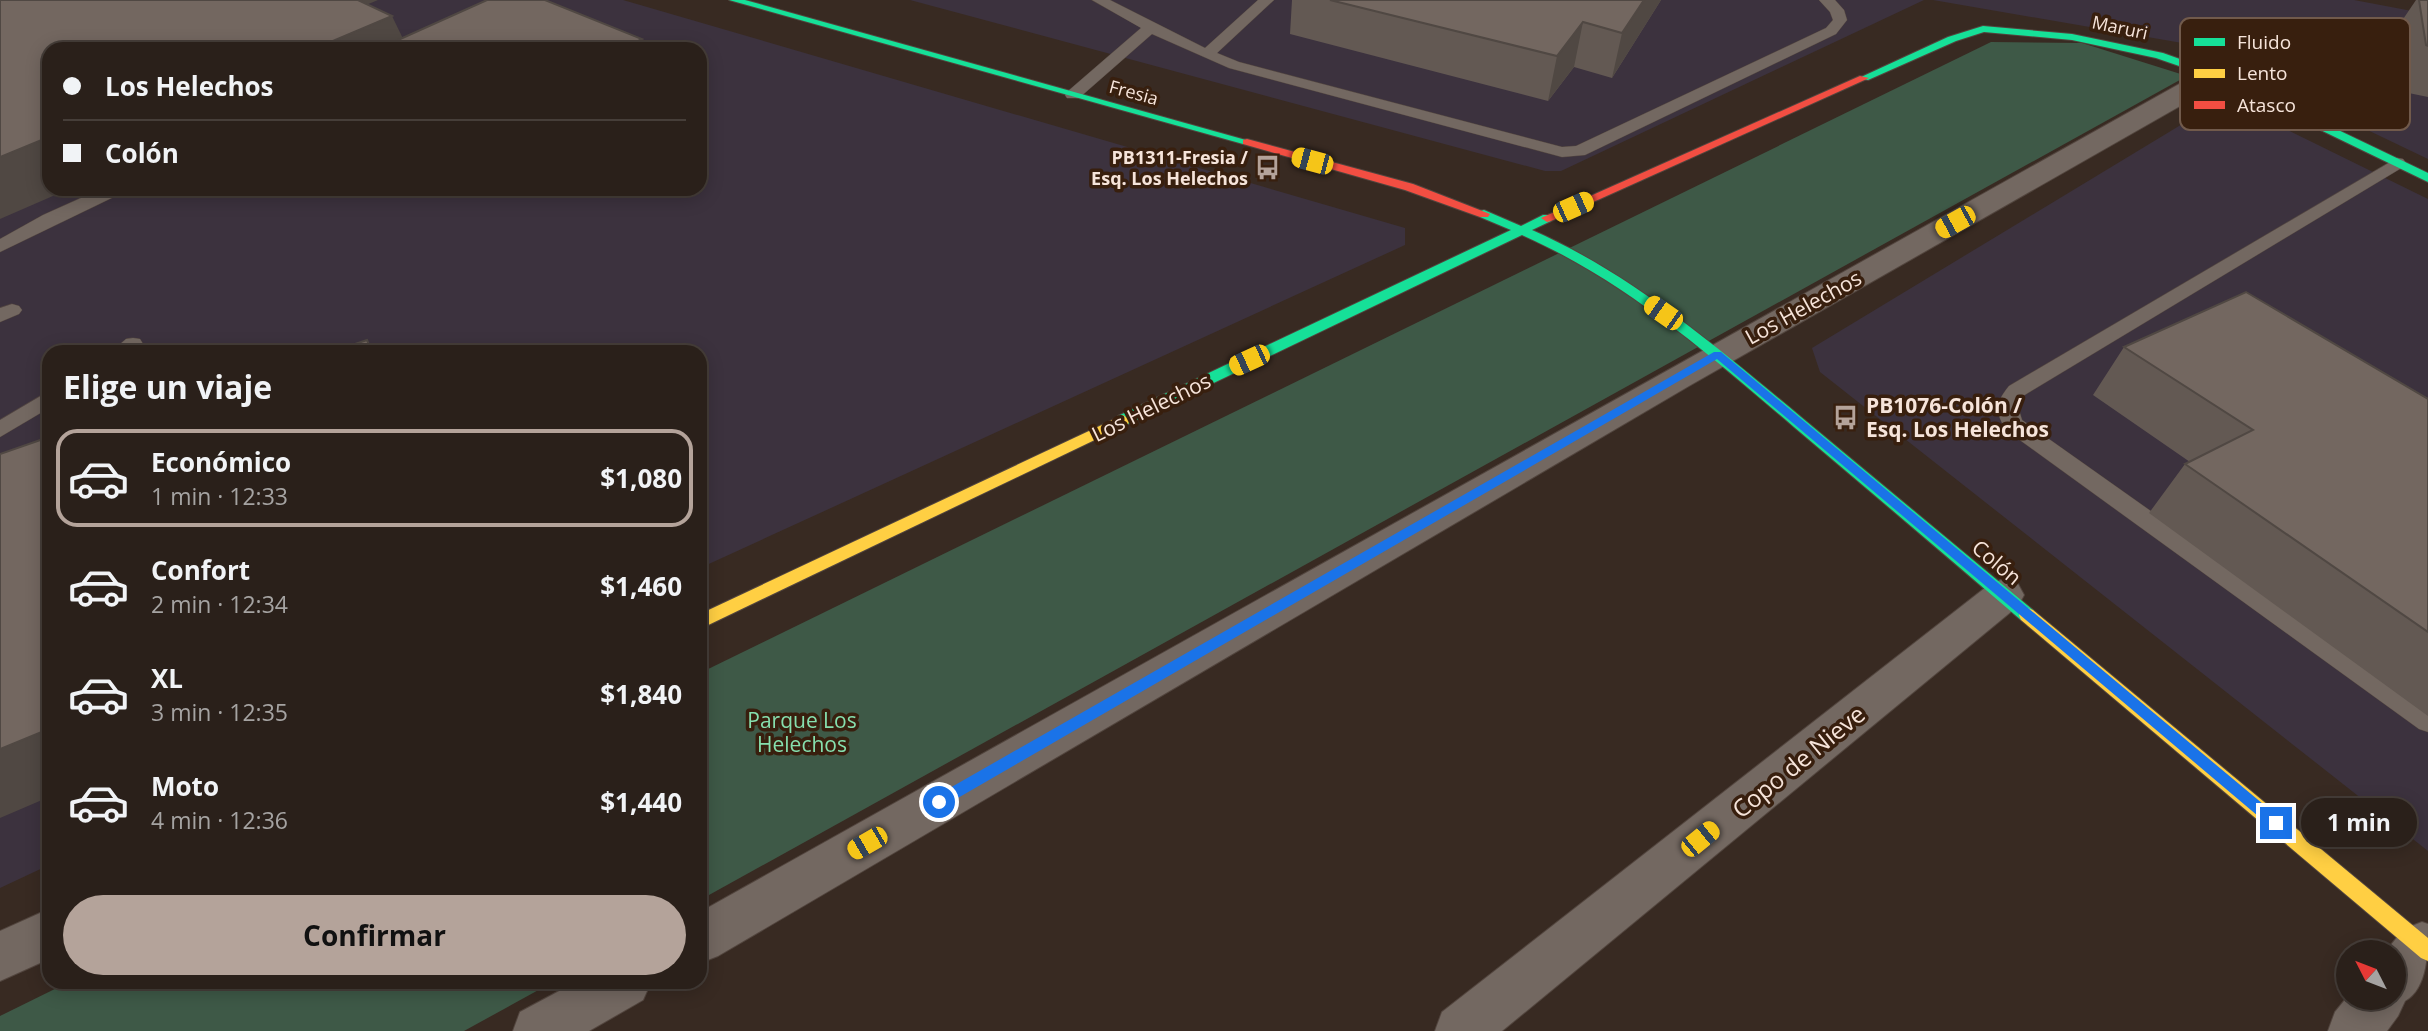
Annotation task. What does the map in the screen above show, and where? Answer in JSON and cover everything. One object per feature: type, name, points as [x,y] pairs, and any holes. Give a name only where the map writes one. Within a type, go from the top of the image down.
[{"type":"street","name":"Fresia","points":[[734,0],[1409,187],[1522,229]]},
{"type":"street","name":"Los Helechos","points":[[707,619],[1522,229],[1952,39],[1983,29],[2072,37]]},
{"type":"street","name":"Maruri","points":[[2072,37],[2159,55],[2180,62]]},
{"type":"street","name":"Los Helechos","points":[[707,935],[1718,355],[2180,95]]},
{"type":"street","name":"Maruri","points":[[2329,130],[2428,178]]},
{"type":"street","name":"Colón","points":[[1522,229],[1567,250],[1619,282],[1718,355],[2004,595],[2415,959]]},
{"type":"street","name":"Copo de Nieve","points":[[1461,1031],[2004,595]]},
{"type":"street","points":[[0,957],[42,936]]},
{"type":"street","points":[[539,1031],[613,989]]},
{"type":"street","points":[[2354,1031],[2371,1010]]},
{"type":"lane","points":[[1098,0],[1150,28],[1234,65],[1562,152],[1580,151],[1831,31],[1840,20],[1837,10],[1826,0]]},
{"type":"lane","points":[[1207,54],[1267,0]]},
{"type":"lane","points":[[1073,95],[1150,28]]},
{"type":"lane","points":[[2397,163],[2016,391],[2006,403],[2005,412],[2014,425],[2428,721]]},
{"type":"lane","points":[[0,246],[49,219],[100,196]]},
{"type":"lane","points":[[0,430],[42,403]]},
{"type":"shaded area","points":[[0,0],[623,0],[1405,228],[1405,245],[707,565],[707,345],[42,345],[42,868],[0,888]]},
{"type":"shaded area","points":[[910,0],[1924,0],[1561,171],[1545,171]]},
{"type":"shaded area","points":[[1933,0],[2354,0],[2428,14],[2428,159],[2367,130],[2410,130],[2410,18],[2180,18],[2180,43]]},
{"type":"shaded area","points":[[2180,125],[2180,130],[2288,130],[2428,199],[2428,851],[1820,372],[1812,348]]},
{"type":"green space","name":"Parque Los Helechos","points":[[1991,42],[2082,43],[2180,74],[2180,80],[707,896],[707,670]]},
{"type":"green space","points":[[55,989],[540,989],[464,1031],[0,1031],[0,1016]]},
{"type":"building","points":[[0,0],[358,0],[392,16],[331,42],[42,42],[42,140],[0,157]]},
{"type":"building","points":[[487,0],[545,0],[642,39],[636,42],[394,42]]},
{"type":"building","points":[[1330,0],[1644,0],[1622,33],[1583,22],[1557,56]]},
{"type":"building","points":[[2419,0],[2428,0],[2428,46],[2426,45]]},
{"type":"building","points":[[2246,292],[2428,399],[2428,632],[2185,464],[2253,430],[2124,347]]},
{"type":"building","points":[[367,340],[369,345],[352,345]]},
{"type":"building","points":[[42,439],[42,732],[0,749],[0,454]]},
{"type":"traffic: fast","points":[[734,0],[1247,142]]},
{"type":"traffic: fast","points":[[1864,78],[1952,39],[1983,29],[2072,37],[2159,55],[2180,62]]},
{"type":"traffic: fast","points":[[2329,130],[2428,178]]},
{"type":"traffic: fast","points":[[1484,214],[1567,250],[1619,282],[1718,355],[2027,615]]},
{"type":"traffic: fast","points":[[1123,420],[1547,218]]},
{"type":"traffic: slow","points":[[707,619],[1123,420]]},
{"type":"traffic: slow","points":[[2027,615],[2428,951]]},
{"type":"traffic: jam","points":[[1547,218],[1864,78]]},
{"type":"traffic: jam","points":[[1247,142],[1409,187],[1484,214]]},
{"type":"place","name":"PB1311-Fresia / Esq. Los Helechos","points":[[1268,167]]},
{"type":"place","name":"PB1076-Colón / Esq. Los Helechos","points":[[1846,417]]},
{"type":"route","points":[[939,802],[1718,355],[2276,823]]}]
